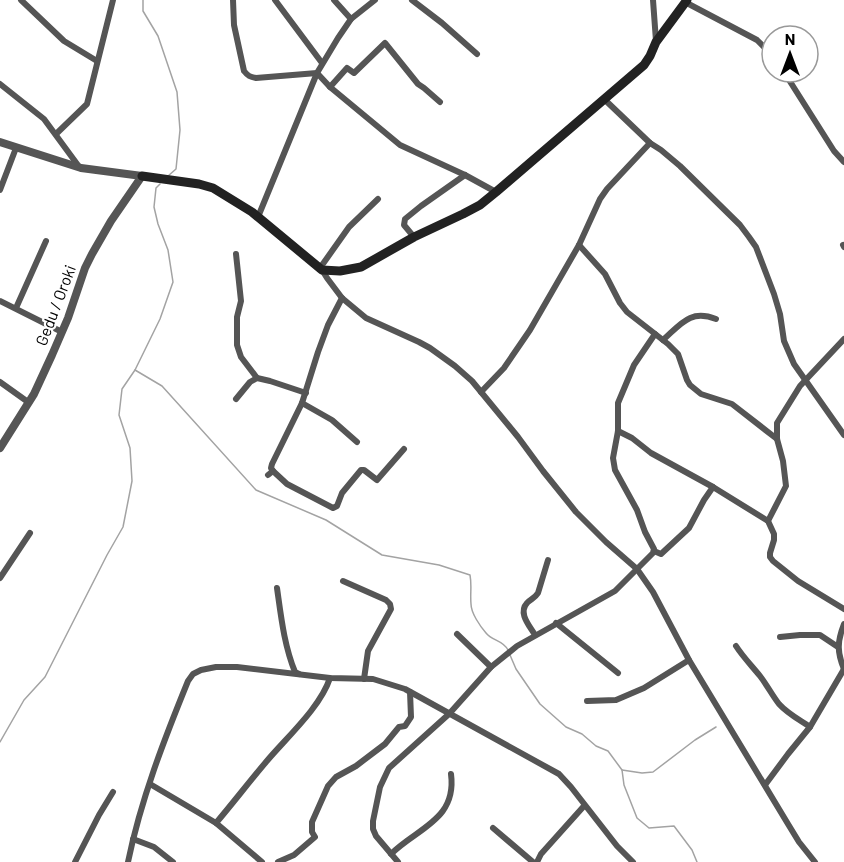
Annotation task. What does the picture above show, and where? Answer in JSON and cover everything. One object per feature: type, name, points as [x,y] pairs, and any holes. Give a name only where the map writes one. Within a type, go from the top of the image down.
[{"type":"main road","points":[[142,176],[186,181],[213,188],[258,217],[321,269],[340,271],[361,267],[414,237],[480,205],[496,192],[644,65],[651,56],[656,42],[686,1]]},
{"type":"street","points":[[21,0],[64,41],[97,61]]},
{"type":"street","points":[[56,134],[87,105],[113,0]]},
{"type":"street","points":[[233,0],[234,25],[244,71],[247,75],[256,78],[317,73]]},
{"type":"street","points":[[275,0],[322,63]]},
{"type":"street","points":[[334,0],[351,19]]},
{"type":"street","points":[[258,217],[322,63],[351,19],[375,0]]},
{"type":"street","points":[[412,0],[477,54]]},
{"type":"street","points":[[653,0],[656,42]]},
{"type":"street","points":[[686,1],[760,43]]},
{"type":"street","points":[[330,87],[347,68],[354,73],[385,43],[418,84],[440,102]]},
{"type":"street","points":[[317,73],[330,87],[400,145],[496,192]]},
{"type":"street","points":[[0,84],[44,119],[81,168]]},
{"type":"street","points":[[792,84],[834,151],[844,162]]},
{"type":"street","points":[[604,99],[650,143],[680,166],[740,225],[749,237],[756,247],[774,294],[786,347],[794,364],[844,435]]},
{"type":"street","points":[[0,142],[81,168],[142,176]]},
{"type":"street","points":[[481,392],[515,353],[579,245],[600,199],[650,143]]},
{"type":"street","points":[[0,190],[16,148]]},
{"type":"street","points":[[414,237],[404,225],[405,219],[465,175]]},
{"type":"street","name":"Gedu / Oroki","points":[[0,448],[34,394],[68,318],[92,254],[111,221],[142,176]]},
{"type":"street","points":[[378,199],[349,227],[321,269],[342,298],[366,318],[430,348],[472,381],[576,512],[637,569],[653,592],[689,660],[799,842],[815,862]]},
{"type":"street","points":[[16,308],[46,241]]},
{"type":"street","points":[[579,245],[605,274],[627,312],[678,354],[687,380],[696,390],[708,397],[732,404],[777,439]]},
{"type":"street","points":[[236,254],[242,301],[237,317],[238,351],[241,357],[257,378],[306,393]]},
{"type":"street","points":[[342,298],[328,325],[302,403],[272,464],[270,473],[333,508],[337,506],[342,493],[361,470],[377,480],[404,450]]},
{"type":"street","points":[[0,301],[62,332]]},
{"type":"street","points":[[663,340],[691,317],[701,315],[716,319]]},
{"type":"street","points":[[655,334],[634,365],[618,403],[618,431],[614,451],[615,470],[637,510],[654,551],[661,554],[689,528],[713,487]]},
{"type":"street","points":[[768,521],[786,486],[777,439],[777,423],[796,391],[844,339]]},
{"type":"street","points":[[236,399],[250,382],[257,378]]},
{"type":"street","points":[[0,382],[28,402]]},
{"type":"street","points":[[302,403],[332,420],[357,442]]},
{"type":"street","points":[[618,431],[651,453],[768,521],[774,534],[770,553],[773,561],[844,609]]},
{"type":"street","points":[[0,578],[30,533]]},
{"type":"street","points":[[398,862],[376,836],[373,829],[377,797],[389,768],[449,714],[491,667],[503,657],[535,635],[615,591],[654,551]]},
{"type":"street","points":[[535,635],[523,615],[524,608],[529,600],[535,598],[538,593],[548,561]]},
{"type":"street","points":[[343,581],[386,600],[390,604],[391,609],[368,651],[364,679]]},
{"type":"street","points":[[276,588],[289,659],[295,672],[302,675]]},
{"type":"street","points":[[556,623],[618,673]]},
{"type":"street","points":[[765,785],[810,727],[844,669],[838,647],[838,638],[844,624]]},
{"type":"street","points":[[457,634],[491,667]]},
{"type":"street","points":[[780,637],[820,635],[838,647]]},
{"type":"street","points":[[736,646],[780,705],[810,727]]},
{"type":"street","points":[[587,701],[616,700],[644,688],[689,660]]},
{"type":"street","points":[[128,862],[150,784],[188,681],[201,670],[237,667],[330,678],[364,679],[405,689],[559,774],[617,846],[633,862]]},
{"type":"street","points":[[216,824],[265,763],[312,710],[326,689],[330,678]]},
{"type":"street","points":[[278,862],[294,855],[315,837],[312,832],[312,822],[328,786],[336,777],[380,749],[399,727],[405,726],[411,717],[410,692]]},
{"type":"street","points":[[391,854],[403,842],[429,826],[442,812],[450,798],[451,774]]},
{"type":"street","points":[[150,784],[216,824],[262,862]]},
{"type":"street","points":[[75,862],[113,792]]},
{"type":"street","points":[[493,828],[535,862],[584,806]]},
{"type":"street","points":[[133,839],[154,847],[173,862]]},
{"type":"waterway","points":[[143,0],[143,11],[158,36],[177,92],[180,130],[176,169],[168,176]]},
{"type":"waterway","points":[[0,742],[24,700],[45,677],[123,527],[132,481],[130,448],[119,415],[122,389],[135,370],[160,319],[173,282],[168,250],[154,207],[156,188],[160,184]]},
{"type":"waterway","points":[[135,370],[162,386],[256,490],[326,520],[382,555],[439,565],[470,575],[471,608],[474,615],[488,636],[503,644],[508,650]]},
{"type":"waterway","points":[[510,655],[516,669],[540,704],[566,727],[582,734],[596,746],[608,751],[622,770],[624,785],[637,818],[649,828],[674,826],[692,850],[697,862]]},
{"type":"waterway","points":[[622,770],[653,772],[716,727]]}]
